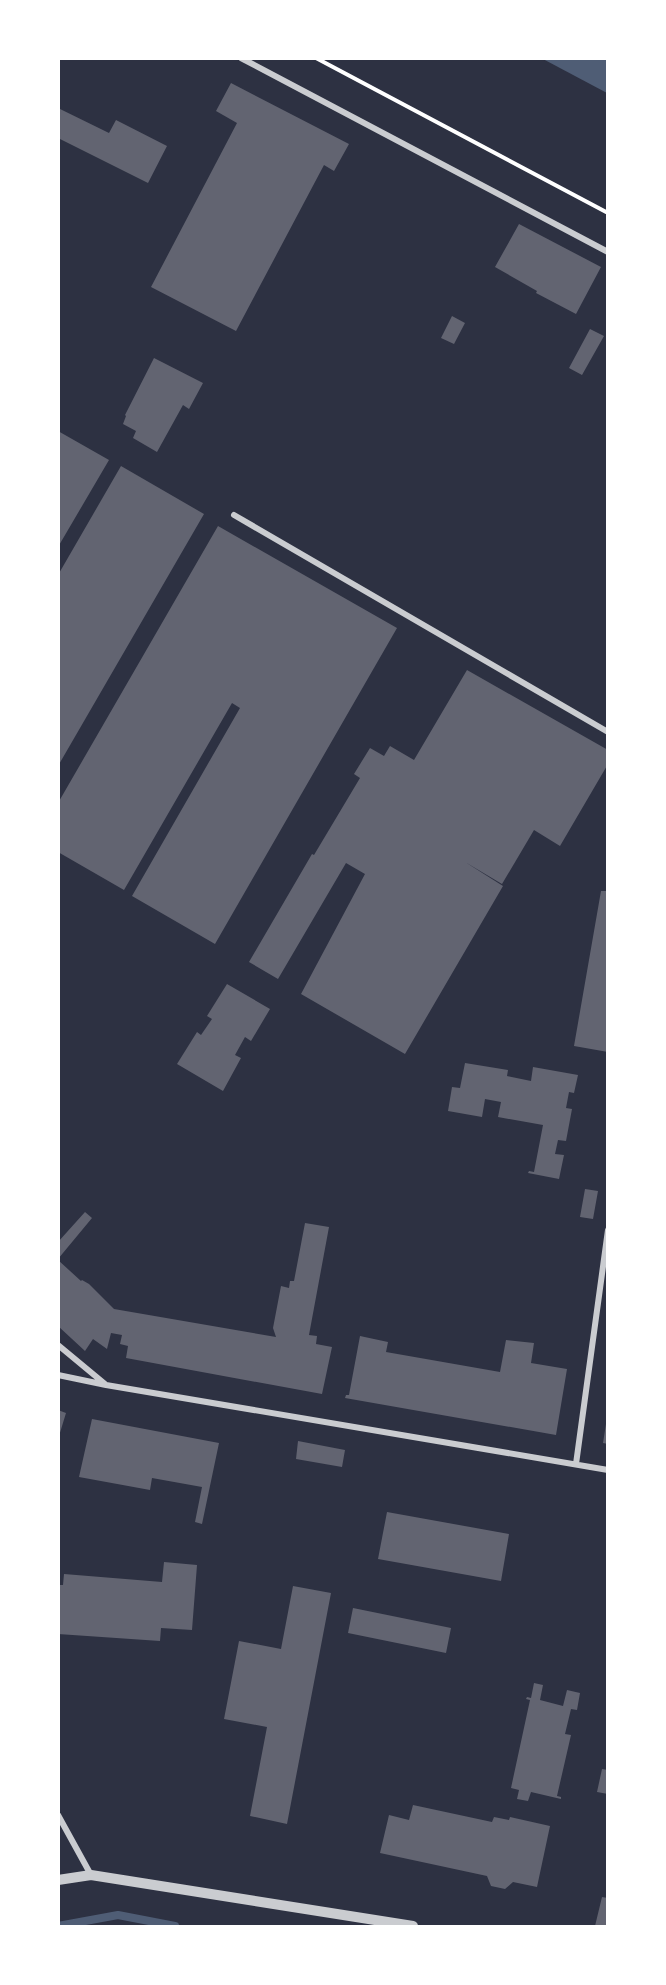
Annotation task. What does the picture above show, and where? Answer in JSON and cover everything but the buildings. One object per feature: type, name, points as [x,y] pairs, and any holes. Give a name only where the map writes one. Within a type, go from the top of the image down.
[{"type":"street","points":[[241,58],[608,252]]},
{"type":"street","points":[[234,516],[608,732]]},
{"type":"street","points":[[576,1464],[608,1230]]},
{"type":"street","points":[[58,1345],[106,1385]]},
{"type":"street","points":[[58,1375],[608,1470]]},
{"type":"street","points":[[58,1815],[91,1875]]},
{"type":"street","points":[[58,1880],[91,1875],[412,1926]]},
{"type":"path","points":[[316,58],[608,213]]},
{"type":"water","points":[[543,59],[607,59],[607,93]]},
{"type":"waterway","points":[[58,1926],[118,1915],[175,1926]]}]
